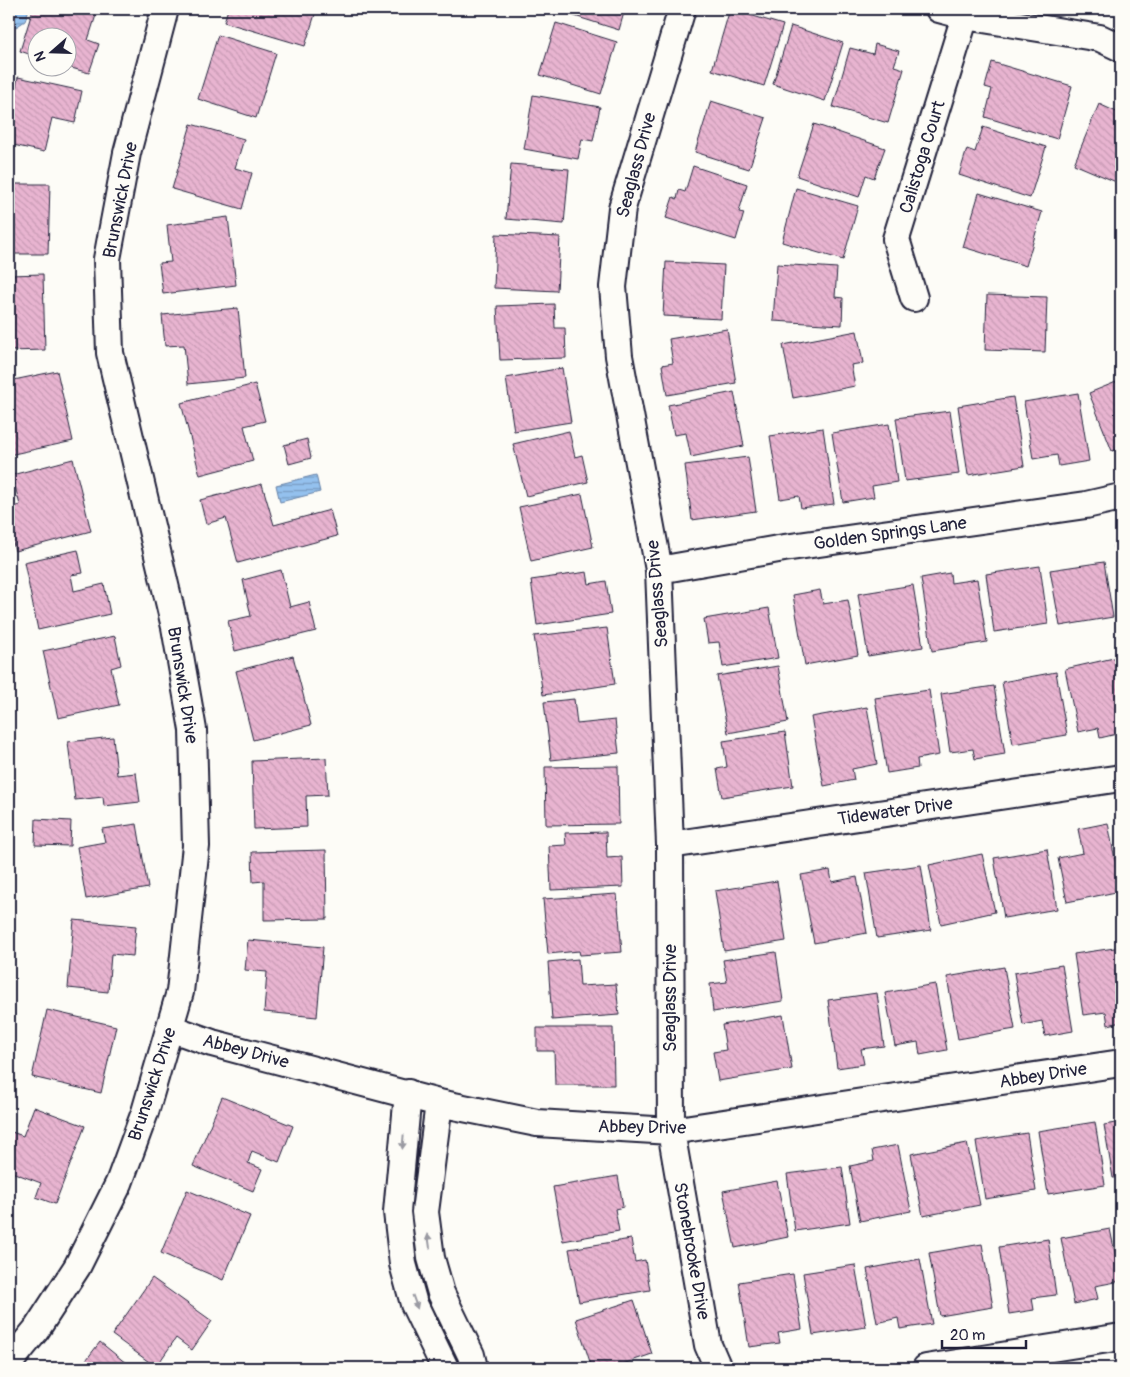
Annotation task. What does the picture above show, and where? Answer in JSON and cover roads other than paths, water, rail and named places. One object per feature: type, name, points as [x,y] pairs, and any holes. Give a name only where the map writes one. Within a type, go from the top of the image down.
[{"type":"street","name":"Brunswick Drive","points":[[9,1363],[36,1330],[77,1267],[119,1183],[145,1112],[180,992],[196,846],[193,730],[175,627],[110,353],[107,258],[127,153],[165,9]]},
{"type":"street","name":"Seaglass Drive","points":[[671,1131],[670,845],[659,570],[619,356],[613,288],[622,208],[682,9]]},
{"type":"street","points":[[939,9],[965,16],[1100,38],[1121,48]]},
{"type":"street","name":"Calistoga Court","points":[[914,298],[896,239],[965,16]]},
{"type":"street","name":"Golden Springs Lane","points":[[659,570],[784,548],[1086,505],[1121,496]]},
{"type":"street","name":"Tidewater Drive","points":[[670,845],[1121,778]]},
{"type":"street","name":"Abbey Drive","points":[[170,1028],[212,1043],[408,1093],[439,1103],[537,1124],[671,1131],[1121,1063]]},
{"type":"street","points":[[408,1093],[397,1212],[403,1264],[414,1304],[445,1368]]},
{"type":"street","points":[[439,1103],[425,1212],[431,1258],[441,1293],[471,1355],[474,1368]]},
{"type":"street","name":"Stonebrooke Drive","points":[[671,1131],[708,1345],[718,1368]]},
{"type":"street","points":[[926,1368],[1121,1337]]},
{"type":"water","points":[[9,9],[29,9],[25,21],[16,27],[9,25]]},
{"type":"water","points":[[316,475],[320,492],[280,502],[276,485]]}]
